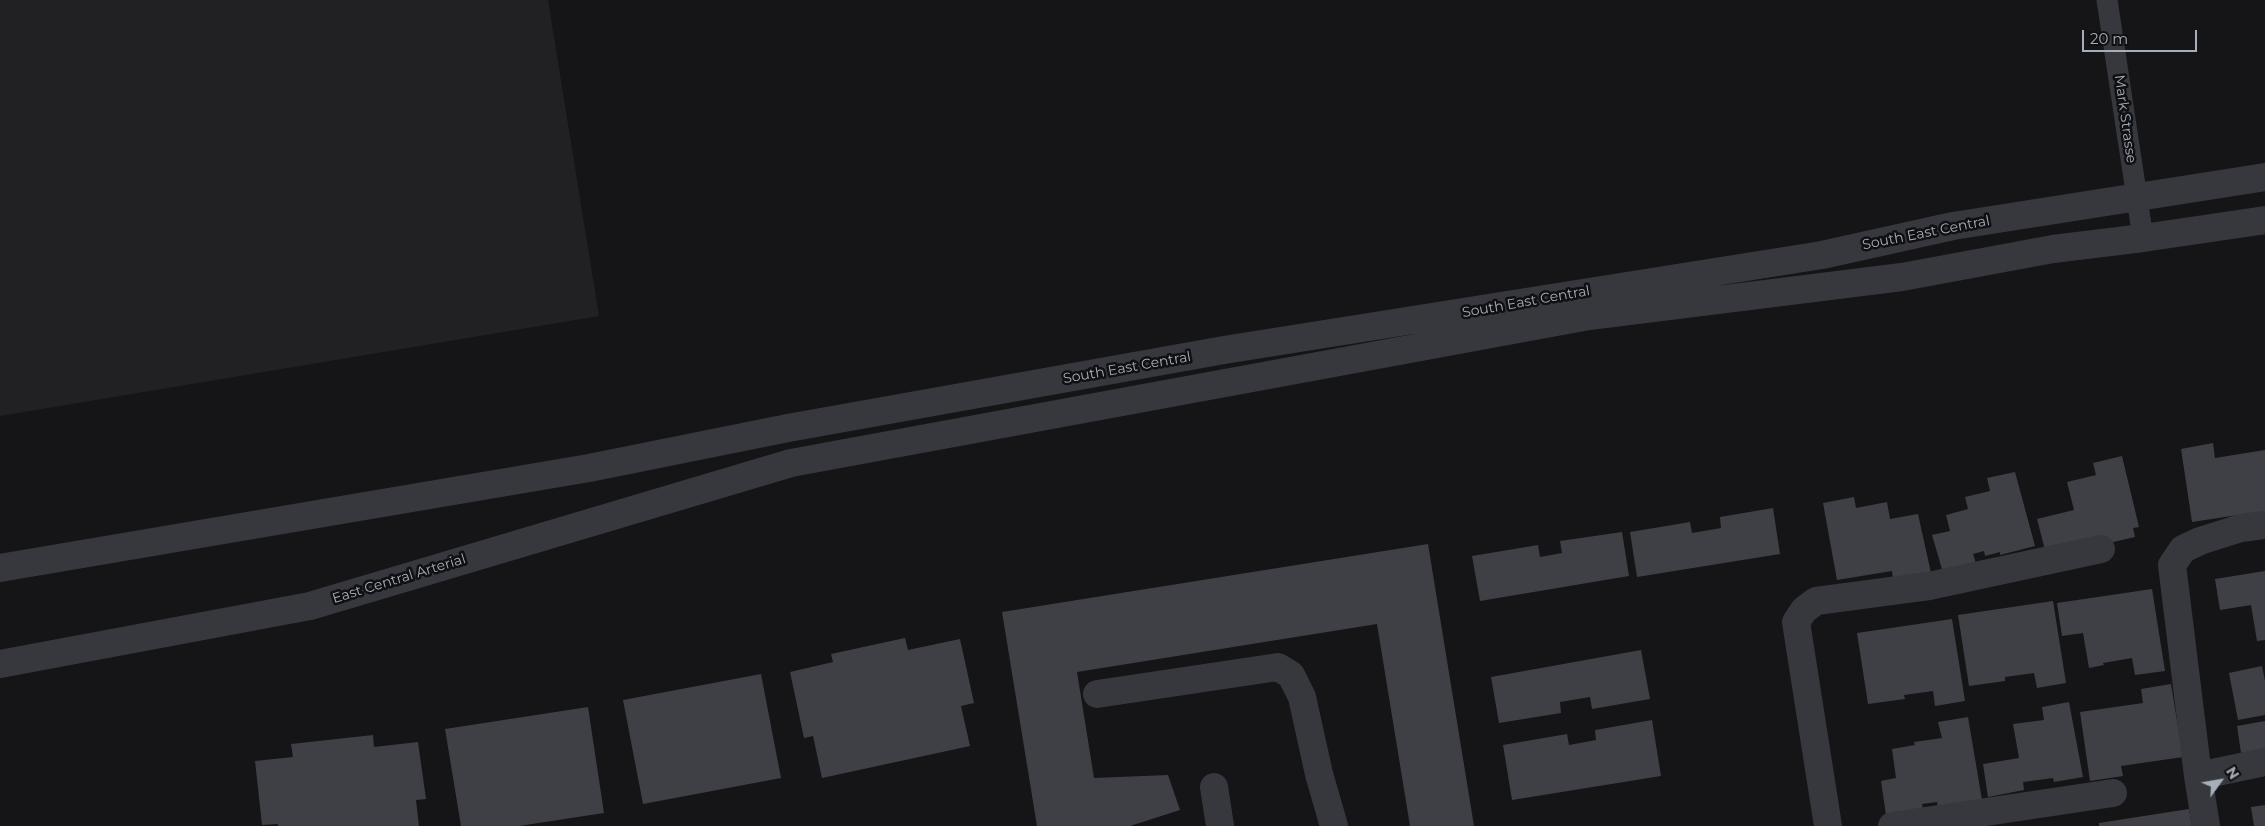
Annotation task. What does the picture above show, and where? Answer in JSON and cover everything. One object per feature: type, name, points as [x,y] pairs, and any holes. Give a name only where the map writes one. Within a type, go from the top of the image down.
[{"type":"street","name":"South East Central","points":[[0,568],[589,468],[788,428],[1224,350],[1822,255],[1953,226],[2265,176]]},
{"type":"street","name":"South East Central","points":[[791,463],[1589,316],[1902,277],[2053,248],[2144,238],[2265,220]]},
{"type":"street","name":"East Central Arterial","points":[[0,664],[310,606],[791,463]]},
{"type":"street","points":[[2206,826],[2172,565],[2183,549],[2200,541],[2241,528],[2265,524]]},
{"type":"street","points":[[1828,826],[1796,622],[1804,610],[1816,601],[1928,586],[2101,549]]},
{"type":"street","points":[[1097,694],[1278,667],[1291,675],[1302,697],[1334,826]]},
{"type":"street","points":[[2198,776],[2265,762]]},
{"type":"street","points":[[1214,787],[1220,826]]},
{"type":"street","points":[[1892,826],[2113,794]]},
{"type":"lane","name":"Mark Strasse","points":[[2107,0],[2144,238]]},
{"type":"shaded area","points":[[0,0],[548,0],[599,316],[0,416]]},
{"type":"building","points":[[2213,443],[2215,458],[2265,450],[2265,517],[2252,519],[2251,513],[2192,522],[2181,449]]},
{"type":"building","points":[[2122,456],[2139,527],[2133,528],[2135,537],[2100,545],[2045,550],[2037,519],[2074,510],[2067,482],[2096,475],[2093,463]]},
{"type":"building","points":[[2015,472],[2035,546],[2000,555],[2000,552],[1985,556],[1984,551],[1973,554],[1977,567],[1944,576],[1932,535],[1950,531],[1946,515],[1968,509],[1965,497],[1990,491],[1987,478]]},
{"type":"building","points":[[1854,497],[1856,508],[1887,502],[1890,519],[1918,514],[1931,573],[1893,579],[1892,571],[1837,580],[1823,503]]},
{"type":"building","points":[[1773,508],[1780,554],[1637,577],[1630,532],[1690,522],[1692,533],[1721,528],[1720,517]]},
{"type":"building","points":[[1622,532],[1629,576],[1480,601],[1472,556],[1538,545],[1540,557],[1562,553],[1560,541]]},
{"type":"building","points":[[1428,544],[1474,826],[1410,826],[1377,624],[1077,672],[1094,778],[1168,775],[1180,810],[1130,826],[1037,826],[1002,612]]},
{"type":"building","points":[[2265,571],[2265,640],[2257,641],[2251,605],[2220,610],[2215,579]]},
{"type":"building","points":[[2152,589],[2165,671],[2135,675],[2132,658],[2103,663],[2104,665],[2089,668],[2083,633],[2062,636],[2057,603]]},
{"type":"building","points":[[2053,601],[2066,683],[2037,688],[2034,673],[2005,677],[2005,681],[1969,686],[1958,615]]},
{"type":"building","points":[[1952,619],[1965,701],[1935,706],[1933,691],[1904,695],[1905,699],[1868,704],[1857,633]]},
{"type":"building","points":[[905,638],[908,650],[960,639],[974,703],[961,706],[970,746],[822,778],[813,736],[804,738],[790,672],[833,662],[831,654]]},
{"type":"building","points":[[1641,650],[1650,699],[1592,709],[1590,697],[1560,702],[1561,713],[1499,723],[1491,677]]},
{"type":"building","points":[[2262,666],[2265,681],[2265,715],[2238,720],[2229,673]]},
{"type":"building","points":[[761,674],[781,778],[643,804],[623,700]]},
{"type":"building","points":[[2171,684],[2183,757],[2121,766],[2123,776],[2090,781],[2080,712],[2143,703],[2141,689]]},
{"type":"building","points":[[2069,702],[2083,777],[2054,782],[2053,778],[2023,782],[2024,790],[1988,797],[1983,764],[2019,758],[2013,724],[2044,720],[2042,707]]},
{"type":"building","points":[[588,707],[604,813],[519,826],[461,826],[445,729]]},
{"type":"building","points":[[1968,717],[1982,800],[1938,807],[1937,802],[1922,804],[1923,810],[1886,815],[1881,781],[1896,778],[1892,749],[1915,745],[1914,742],[1942,738],[1938,722]]},
{"type":"building","points":[[1652,720],[1661,776],[1512,800],[1503,745],[1567,734],[1569,745],[1596,740],[1595,730]]},
{"type":"building","points":[[2265,721],[2265,749],[2241,753],[2237,726]]},
{"type":"building","points":[[373,735],[374,747],[418,742],[426,799],[416,800],[419,826],[262,825],[255,761],[293,757],[291,744]]},
{"type":"building","points":[[2265,805],[2265,826],[2254,826],[2251,807]]},
{"type":"building","points":[[2189,809],[2192,826],[2099,826],[2099,823]]}]
